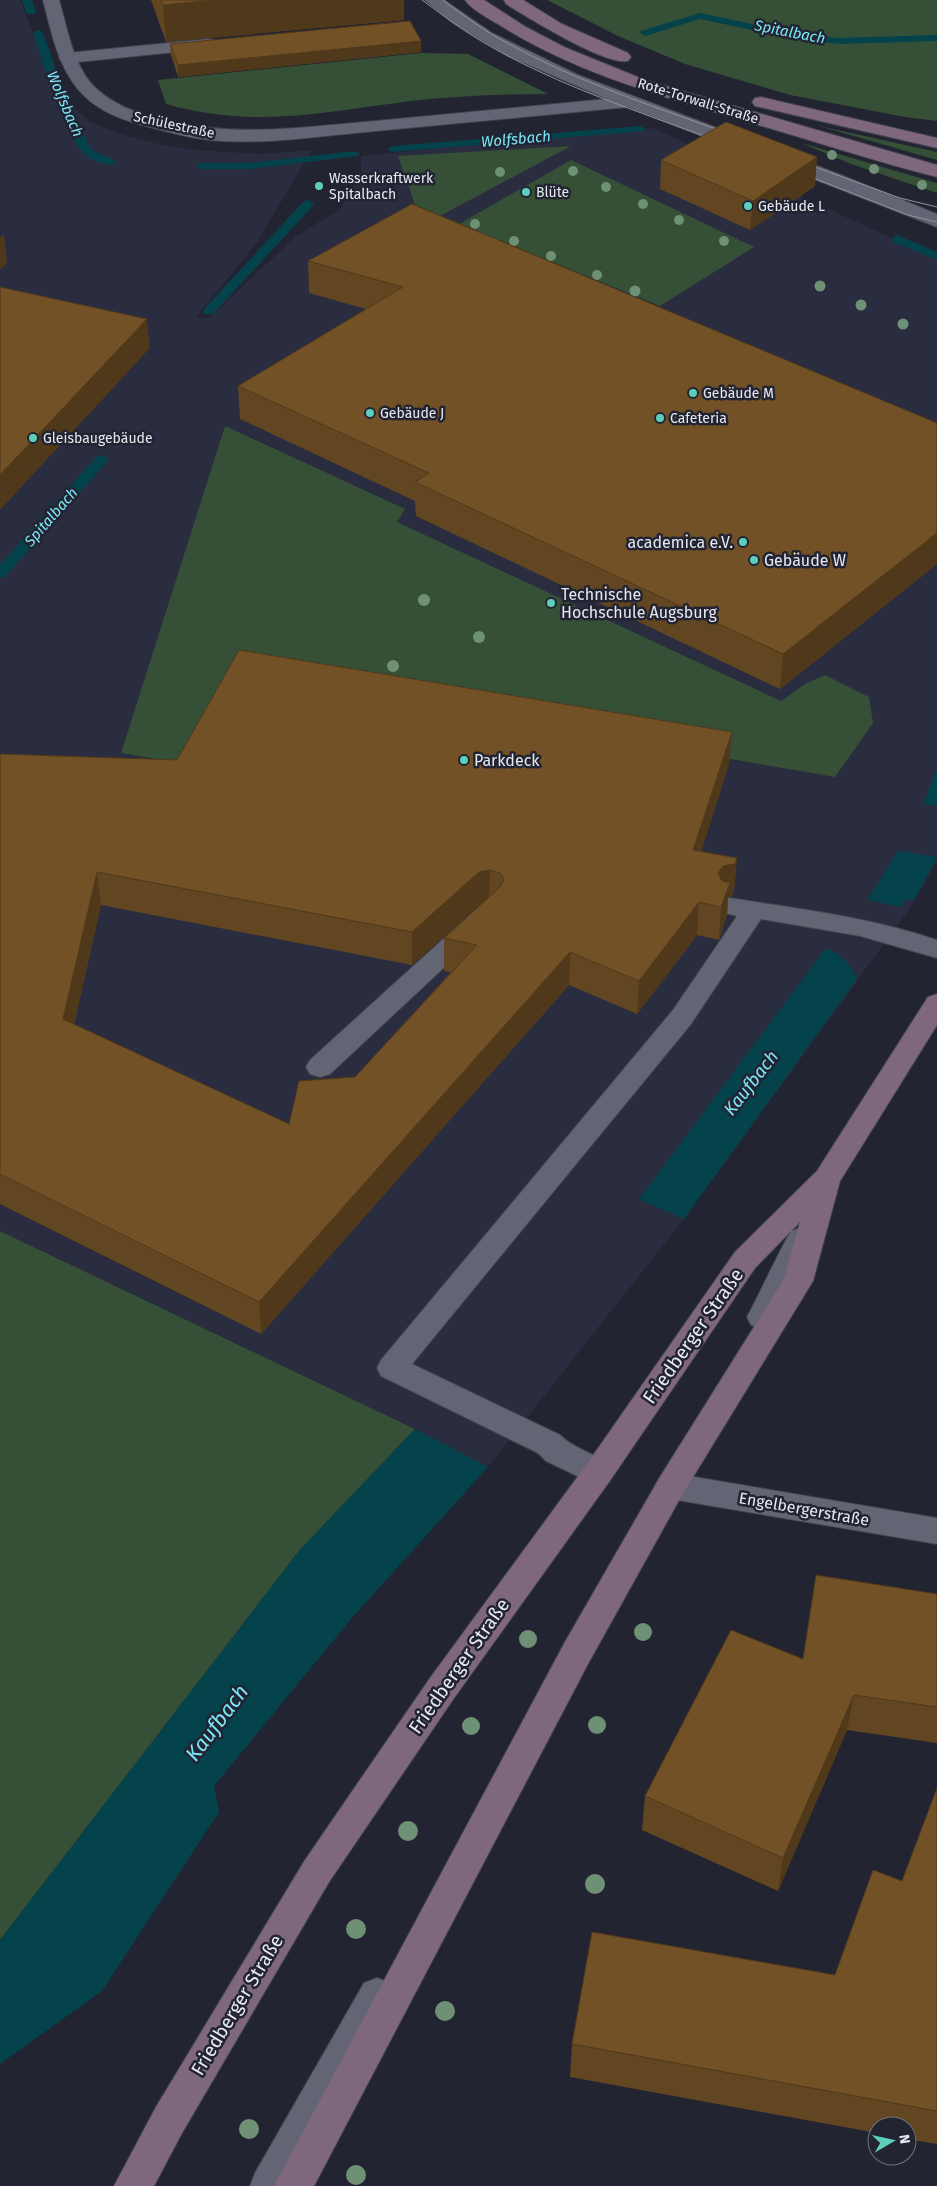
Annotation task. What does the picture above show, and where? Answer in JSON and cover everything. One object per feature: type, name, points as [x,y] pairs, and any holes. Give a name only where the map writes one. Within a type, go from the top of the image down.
[{"type":"main road","name":"Rote-Torwall-Straße","points":[[473,0],[533,38],[573,58],[622,77],[738,114],[937,171]]},
{"type":"main road","name":"Rote-Torwall-Straße","points":[[512,0],[556,28],[636,62]]},
{"type":"main road","name":"Rote-Torwall-Straße","points":[[736,95],[937,143]]},
{"type":"main road","name":"Friedberger Straße","points":[[133,2186],[169,2120],[317,1871],[442,1688],[598,1473],[745,1260],[828,1178],[937,1003]]},
{"type":"main road","name":"Friedberger Straße","points":[[292,2186],[572,1660],[672,1486],[798,1281],[828,1178]]},
{"type":"street","name":"Schülestraße","points":[[51,0],[68,58],[82,83],[98,100],[121,112],[154,123],[212,135],[366,127],[632,103]]},
{"type":"street","points":[[433,0],[471,28],[527,60],[579,83],[937,221]]},
{"type":"street","points":[[68,58],[222,43]]},
{"type":"street","points":[[914,211],[937,216]]},
{"type":"street","points":[[598,1473],[557,1452],[549,1444],[392,1368],[682,1017],[742,908],[851,925],[914,940],[937,949]]},
{"type":"street","points":[[320,1067],[489,912]]},
{"type":"street","points":[[269,2186],[780,1285],[828,1178]]},
{"type":"street","name":"Engelbergerstraße","points":[[672,1486],[937,1531]]},
{"type":"shaded area","points":[[0,0],[20,0],[35,38],[60,86],[72,106],[90,122],[123,135],[159,144],[196,150],[260,154],[312,150],[256,244],[196,317],[208,319],[295,237],[340,209],[361,174],[361,156],[653,128],[937,259],[937,861],[910,908],[684,1219],[488,1467],[415,1429],[0,1231]]},
{"type":"shaded area","points":[[547,0],[937,0],[937,121],[905,117],[790,95],[685,64],[618,36]]},
{"type":"shaded area","points":[[421,53],[468,54],[548,94],[445,98],[288,116],[229,116],[198,112],[166,104],[158,80]]},
{"type":"shaded area","points":[[819,126],[937,152],[937,160]]},
{"type":"shaded area","points":[[801,143],[937,183],[937,193],[851,164]]},
{"type":"shaded area","points":[[571,146],[440,216],[415,205],[398,156]]},
{"type":"shaded area","points":[[571,160],[754,247],[660,306],[459,224]]},
{"type":"shaded area","points":[[225,426],[405,509],[397,522],[781,701],[805,684],[825,675],[869,697],[873,723],[835,777],[231,673],[180,763],[121,753]]},
{"type":"shaded area","points":[[0,1231],[415,1429],[299,1551],[0,1940]]},
{"type":"water","points":[[937,768],[937,806],[923,804]]},
{"type":"water","points":[[898,851],[937,857],[915,899],[904,901],[901,907],[867,900]]},
{"type":"water","name":"Kaufbach","points":[[826,948],[845,960],[852,968],[857,979],[684,1219],[639,1199]]},
{"type":"water","name":"Kaufbach","points":[[415,1429],[488,1467],[351,1619],[214,1786],[219,1812],[102,1991],[0,2064],[0,1940],[299,1551]]},
{"type":"building","points":[[161,0],[214,0],[163,5]]},
{"type":"building","points":[[410,21],[421,41],[178,65],[170,44]]},
{"type":"building","points":[[726,122],[817,157],[753,201],[661,160]]},
{"type":"building","points":[[412,204],[937,423],[937,533],[783,654],[415,482],[429,473],[238,386],[403,287],[308,261]]},
{"type":"building","name":"Gleisbaugebäude","points":[[0,287],[147,319],[0,475]]},
{"type":"building","points":[[239,650],[732,732],[693,850],[737,858],[735,864],[723,866],[718,873],[722,881],[730,883],[721,907],[699,902],[639,981],[570,952],[259,1302],[0,1174],[0,754],[177,760]],"holes":[[[490,870],[500,873],[504,879],[500,887],[444,938],[477,945],[355,1077],[299,1081],[289,1124],[63,1019],[97,872],[412,932],[479,872]]]},
{"type":"building","points":[[816,1575],[937,1594],[937,1707],[854,1695],[783,1858],[645,1796],[731,1630],[803,1659]]},
{"type":"building","points":[[937,1788],[937,2111],[572,2044],[592,1932],[835,1975],[873,1870],[902,1881]]},
{"type":"waterway","name":"Wolfsbach","points":[[27,0],[31,12]]},
{"type":"waterway","name":"Spitalbach","points":[[645,33],[700,16],[781,33],[838,41],[937,38]]},
{"type":"waterway","name":"Wolfsbach","points":[[38,33],[56,87],[83,145],[90,153],[110,162]]},
{"type":"waterway","name":"Wolfsbach","points":[[393,149],[640,129]]},
{"type":"waterway","name":"Wolfsbach","points":[[201,166],[250,166],[354,154]]},
{"type":"waterway","name":"Spitalbach","points":[[209,311],[308,204]]},
{"type":"waterway","name":"Wolfsbach","points":[[897,239],[937,256]]},
{"type":"waterway","name":"Spitalbach","points":[[0,574],[102,459]]},
{"type":"tram line","points":[[422,0],[479,40],[515,60],[599,97],[714,140]]},
{"type":"tram line","points":[[443,0],[492,34],[535,58],[616,93],[727,133]]},
{"type":"tram line","points":[[804,163],[900,198],[937,207]]},
{"type":"tram line","points":[[803,174],[908,215],[937,222]]},
{"type":"place","name":"Wasserkraftwerk Spitalbach","points":[[319,186]]},
{"type":"place","name":"Blüte","points":[[526,192]]},
{"type":"place","name":"Gebäude L","points":[[748,206]]},
{"type":"place","name":"Gebäude M","points":[[693,393]]},
{"type":"place","name":"Gebäude J","points":[[370,413]]},
{"type":"place","name":"Cafeteria","points":[[660,418]]},
{"type":"place","name":"Gleisbaugebäude","points":[[33,438]]},
{"type":"place","name":"academica e.V.","points":[[743,542]]},
{"type":"place","name":"Gebäude W","points":[[754,560]]},
{"type":"place","name":"Technische Hochschule Augsburg","points":[[551,603]]},
{"type":"place","name":"Parkdeck","points":[[464,760]]}]
